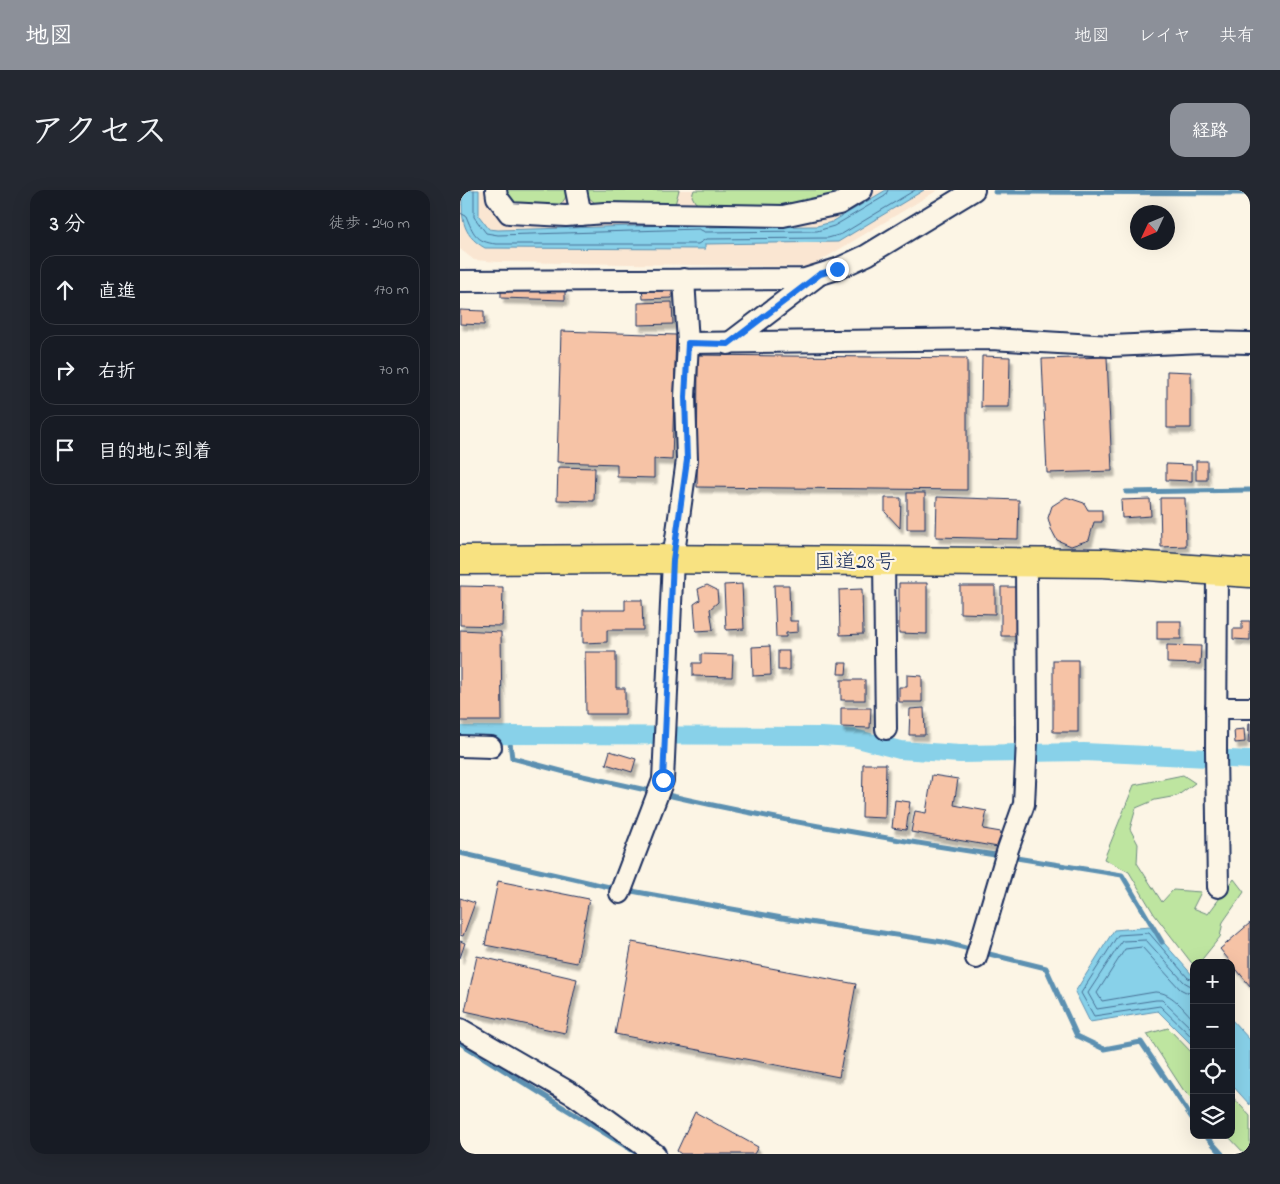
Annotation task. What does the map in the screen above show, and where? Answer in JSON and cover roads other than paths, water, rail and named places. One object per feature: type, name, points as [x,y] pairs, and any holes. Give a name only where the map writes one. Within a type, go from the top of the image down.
[{"type":"highway","name":"国道28号","points":[[460,560],[1102,563],[1250,574]]},
{"type":"street","points":[[496,190],[497,197],[509,214],[581,215],[605,213],[783,216],[839,204],[862,190]]},
{"type":"street","points":[[576,190],[581,215]]},
{"type":"street","points":[[460,281],[804,279],[837,269],[867,255],[974,190]]},
{"type":"street","points":[[728,344],[820,274]]},
{"type":"street","points":[[620,893],[663,780],[673,560],[687,460],[685,397],[688,343],[684,279]]},
{"type":"street","points":[[688,343],[728,344],[991,339],[1111,346],[1203,342],[1250,343]]},
{"type":"street","points":[[884,561],[886,729]]},
{"type":"street","points":[[978,950],[1008,849],[1024,804],[1027,740],[1026,562]]},
{"type":"street","points":[[1218,571],[1216,708],[1218,887]]},
{"type":"street","points":[[1216,708],[1250,708]]},
{"type":"street","points":[[460,746],[491,747]]},
{"type":"street","points":[[460,1029],[574,1095],[655,1154]]},
{"type":"water","points":[[462,190],[479,190],[479,216],[489,229],[498,230],[704,224],[705,227],[817,226],[832,222],[886,190],[924,190],[838,242],[705,244],[705,249],[485,248],[471,237],[464,224]]},
{"type":"water","points":[[1150,927],[1190,972],[1190,1043],[1158,1011],[1090,1022],[1075,992],[1114,930]]},
{"type":"water","points":[[1235,1023],[1250,1040],[1250,1105],[1235,1088]]},
{"type":"waterway","points":[[995,192],[1250,193]]},
{"type":"waterway","points":[[1126,492],[1250,490]]},
{"type":"waterway","points":[[460,735],[821,736],[854,738],[900,750],[960,754],[1084,752],[1250,760]]},
{"type":"waterway","points":[[509,735],[512,758],[655,792]]},
{"type":"waterway","points":[[663,794],[832,828],[1002,856]]},
{"type":"waterway","points":[[460,853],[618,889]]},
{"type":"waterway","points":[[1010,857],[1122,875],[1162,942]]},
{"type":"waterway","points":[[626,890],[782,918],[943,942],[973,950]]},
{"type":"waterway","points":[[981,952],[1046,968],[1077,1036],[1104,1049],[1141,1042],[1190,1115]]},
{"type":"waterway","points":[[460,1043],[638,1154]]},
{"type":"waterway","points":[[1209,1139],[1222,1154]]}]
